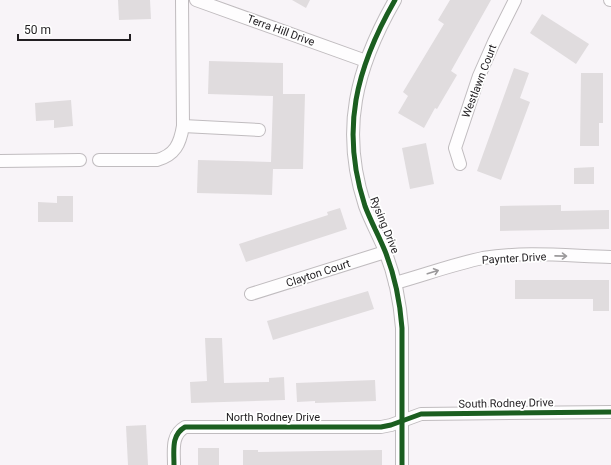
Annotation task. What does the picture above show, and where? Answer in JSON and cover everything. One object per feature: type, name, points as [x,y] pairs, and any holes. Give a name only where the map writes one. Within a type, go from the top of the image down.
[{"type":"street","points":[[99,160],[157,160],[170,154],[179,144],[183,126],[182,0]]},
{"type":"street","name":"Terra Hill Drive","points":[[196,0],[366,61]]},
{"type":"street","name":"Rysing Drive","points":[[395,0],[380,28],[366,61],[357,95],[353,136],[354,156],[359,185],[366,208],[385,252],[396,283],[402,328],[402,465]]},
{"type":"street","name":"Westlawn Court","points":[[460,164],[455,148],[479,76],[494,42],[516,0]]},
{"type":"street","points":[[183,126],[259,130]]},
{"type":"street","points":[[0,161],[80,160]]},
{"type":"street","name":"Clayton Court","points":[[251,294],[385,252]]},
{"type":"street","name":"Paynter Drive","points":[[396,283],[467,262],[498,256],[531,255],[611,257]]},
{"type":"street","name":"South Rodney Drive","points":[[402,421],[421,414],[611,412]]},
{"type":"street","name":"North Rodney Drive","points":[[174,465],[174,442],[180,430],[185,427],[381,427],[402,421]]},
{"type":"building","points":[[118,0],[150,0],[151,19],[119,20]]},
{"type":"building","points":[[292,0],[310,0],[306,8]]},
{"type":"building","points":[[450,0],[491,0],[451,71],[457,75],[437,109],[435,108],[424,128],[398,113],[408,96],[403,92],[444,24],[438,20]]},
{"type":"building","points":[[542,14],[589,44],[576,64],[530,33]]},
{"type":"building","points":[[209,61],[283,63],[283,94],[305,94],[303,169],[273,169],[272,195],[197,193],[198,160],[271,162],[273,96],[208,94]]},
{"type":"building","points":[[514,68],[529,73],[520,98],[530,102],[501,180],[477,171]]},
{"type":"building","points":[[581,73],[603,73],[603,123],[599,123],[599,146],[580,146]]},
{"type":"building","points":[[71,100],[73,126],[54,128],[54,120],[36,121],[35,103]]},
{"type":"building","points":[[426,143],[434,184],[410,189],[402,148]]},
{"type":"building","points":[[594,167],[594,184],[574,184],[574,168]]},
{"type":"building","points":[[57,196],[73,196],[73,222],[38,222],[38,202],[57,203]]},
{"type":"building","points":[[561,205],[561,211],[609,210],[609,229],[500,231],[500,206]]},
{"type":"building","points":[[340,208],[347,229],[246,262],[239,244],[328,215],[327,212]]},
{"type":"building","points":[[515,280],[609,280],[609,311],[593,311],[593,299],[515,299]]},
{"type":"building","points":[[368,291],[374,309],[273,340],[267,321]]},
{"type":"building","points":[[205,338],[222,338],[224,383],[269,382],[269,378],[284,377],[285,400],[191,403],[190,382],[207,381]]},
{"type":"building","points":[[375,380],[376,401],[315,403],[315,401],[297,402],[296,383]]},
{"type":"building","points":[[146,425],[148,465],[128,465],[126,426]]},
{"type":"building","points":[[198,448],[219,448],[219,465],[198,465]]},
{"type":"building","points":[[243,450],[258,450],[258,452],[382,450],[382,465],[243,465]]},
{"type":"cycle path","points":[[395,0],[381,25],[370,50],[356,100],[353,125],[354,151],[358,178],[365,206],[389,260],[400,309],[402,328],[402,465]]},
{"type":"cycle path","points":[[174,465],[175,439],[177,434],[185,427],[381,427],[421,414],[611,412]]}]
